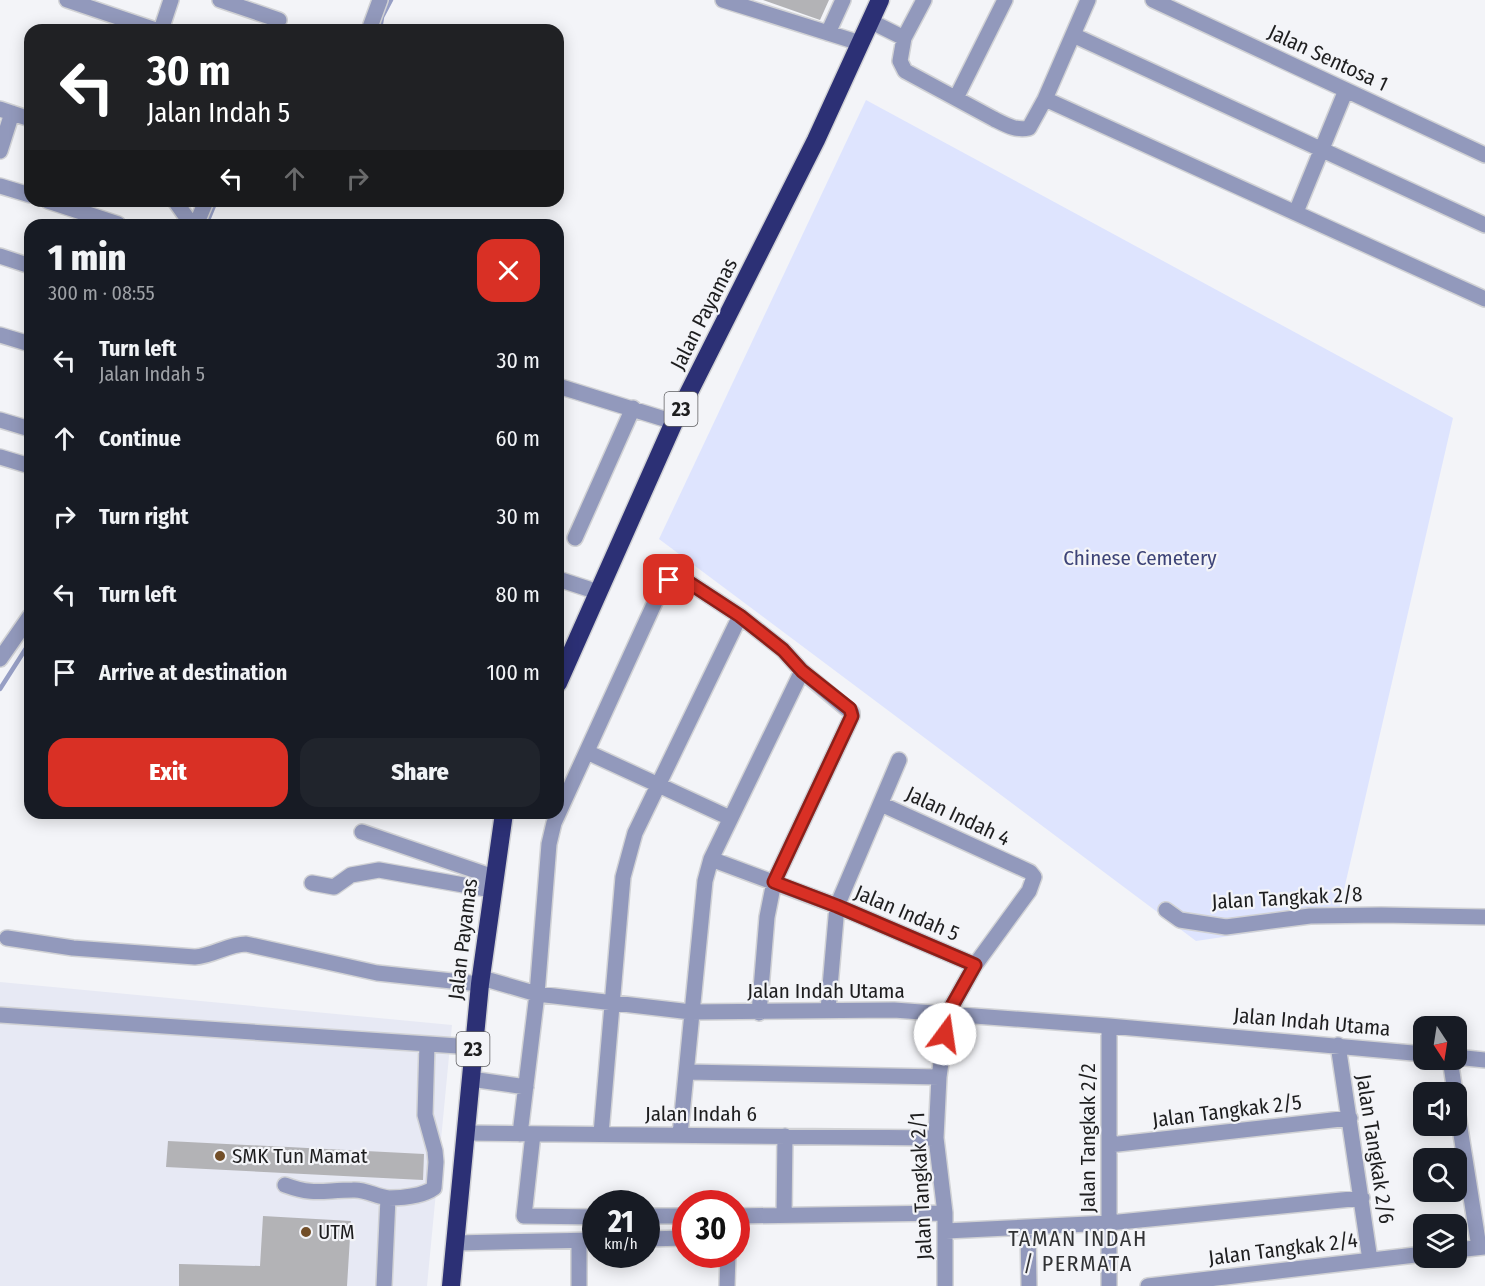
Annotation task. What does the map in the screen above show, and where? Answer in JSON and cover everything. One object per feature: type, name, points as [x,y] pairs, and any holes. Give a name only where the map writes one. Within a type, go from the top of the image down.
[{"type":"highway","name":"Jalan Payamas","points":[[564,669],[674,422],[816,140],[880,0]]},
{"type":"highway","name":"Jalan Payamas","points":[[451,1286],[473,1047],[503,819]]},
{"type":"street","points":[[67,0],[138,24]]},
{"type":"street","points":[[163,24],[171,0]]},
{"type":"street","points":[[220,0],[279,20]]},
{"type":"street","points":[[371,24],[380,0]]},
{"type":"street","points":[[723,0],[860,43]]},
{"type":"street","points":[[828,33],[843,0]]},
{"type":"street","points":[[924,0],[904,38],[900,62],[905,71],[1010,126],[1023,129],[1029,128],[1045,99],[1088,0]]},
{"type":"street","points":[[956,98],[1005,0]]},
{"type":"street","name":"Jalan Sentosa 1","points":[[1153,0],[1485,155]]},
{"type":"street","points":[[870,21],[904,38]]},
{"type":"street","points":[[1073,35],[1485,225]]},
{"type":"street","points":[[1296,212],[1346,90]]},
{"type":"street","points":[[1045,99],[1485,300]]},
{"type":"street","points":[[0,151],[6,111],[24,117]]},
{"type":"street","points":[[0,186],[24,193]]},
{"type":"street","points":[[66,207],[103,219]]},
{"type":"street","points":[[180,207],[189,219]]},
{"type":"street","points":[[0,256],[24,264]]},
{"type":"street","points":[[0,335],[24,342]]},
{"type":"street","points":[[564,390],[633,408],[674,422]]},
{"type":"street","points":[[575,538],[633,408]]},
{"type":"street","points":[[0,420],[24,427]]},
{"type":"street","points":[[0,457],[24,464]]},
{"type":"street","points":[[564,801],[664,584],[675,578],[682,578],[740,616],[783,650],[802,671],[850,709],[852,716],[774,882],[767,916],[759,1012]]},
{"type":"street","points":[[564,581],[598,592]]},
{"type":"street","points":[[601,1134],[623,876],[635,833],[740,616]]},
{"type":"street","points":[[0,660],[24,625]]},
{"type":"street","points":[[680,1135],[702,895],[711,859],[802,671]]},
{"type":"street","points":[[586,752],[730,818]]},
{"type":"street","points":[[828,1010],[837,906],[899,760]]},
{"type":"street","name":"Jalan Indah 4","points":[[881,804],[1033,874],[1033,883],[975,965]]},
{"type":"street","points":[[518,1242],[524,1216],[526,1087],[537,994],[549,844],[556,819]]},
{"type":"street","points":[[362,832],[493,884]]},
{"type":"street","name":"Jalan Indah 5","points":[[711,859],[837,906],[975,965],[948,1013]]},
{"type":"street","points":[[312,883],[334,886],[351,875],[379,870],[493,884]]},
{"type":"street","name":"Jalan Tangkak 2/8","points":[[1166,910],[1180,920],[1226,927],[1321,915],[1485,917]]},
{"type":"street","name":"Jalan Indah Utama","points":[[7,938],[73,948],[195,957],[204,957],[238,944],[246,944],[377,973],[481,981],[537,994],[691,1012],[867,1009],[948,1013],[1413,1053]]},
{"type":"street","name":"Jalan Tangkak 2/1","points":[[945,1286],[945,1214],[936,1138],[939,1077],[948,1013]]},
{"type":"street","points":[[0,1015],[473,1047]]},
{"type":"street","name":"Jalan Tangkak 2/2","points":[[1109,1026],[1109,1286]]},
{"type":"street","points":[[285,1185],[308,1192],[366,1191],[388,1198],[429,1192],[434,1188],[435,1151],[425,1115],[427,1044]]},
{"type":"street","name":"Jalan Tangkak 2/6","points":[[1338,1045],[1370,1260]]},
{"type":"street","points":[[1467,1058],[1485,1060]]},
{"type":"street","points":[[687,1072],[939,1077]]},
{"type":"street","points":[[471,1079],[526,1087]]},
{"type":"street","name":"Jalan Tangkak 2/5","points":[[1109,1146],[1350,1118]]},
{"type":"street","name":"Jalan Indah 6","points":[[466,1133],[936,1138]]},
{"type":"street","points":[[784,1215],[785,1136]]},
{"type":"street","points":[[1462,1136],[1482,1247],[1467,1249]]},
{"type":"street","points":[[384,1286],[388,1198]]},
{"type":"street","points":[[946,1231],[1109,1222],[1362,1198]]},
{"type":"street","points":[[750,1216],[945,1214]]},
{"type":"street","points":[[524,1216],[582,1217]]},
{"type":"street","points":[[1028,1227],[1029,1286]]},
{"type":"street","points":[[579,1241],[579,1286]]},
{"type":"street","points":[[455,1243],[582,1241]]},
{"type":"street","name":"Jalan Tangkak 2/4","points":[[1148,1286],[1413,1255]]},
{"type":"street","points":[[727,1286],[728,1268]]},
{"type":"shaded area","name":"SMK Tun Mamat","points":[[0,982],[452,1025],[427,1286],[0,1286]]},
{"type":"green space","name":"Chinese Cemetery","points":[[866,100],[1453,418],[1337,920],[1196,941],[659,539]]},
{"type":"building","points":[[763,0],[829,0],[820,20]]},
{"type":"building","points":[[168,1141],[424,1154],[423,1180],[166,1167]]},
{"type":"building","points":[[263,1216],[351,1221],[347,1286],[179,1286],[179,1264],[260,1266]]},
{"type":"waterway","points":[[381,24],[391,0]]},
{"type":"waterway","points":[[208,219],[214,207]]},
{"type":"waterway","points":[[0,689],[24,651]]},
{"type":"place","name":"SMK Tun Mamat","points":[[220,1156]]},
{"type":"place","name":"UTM","points":[[306,1232]]},
{"type":"district","name":"TAMAN INDAH / PERMATA","points":[[1078,1250]]},
{"type":"route","points":[[669,580],[682,578],[740,616],[783,650],[802,671],[850,709],[852,716],[774,882],[837,906],[975,965],[948,1013],[945,1034]]}]
